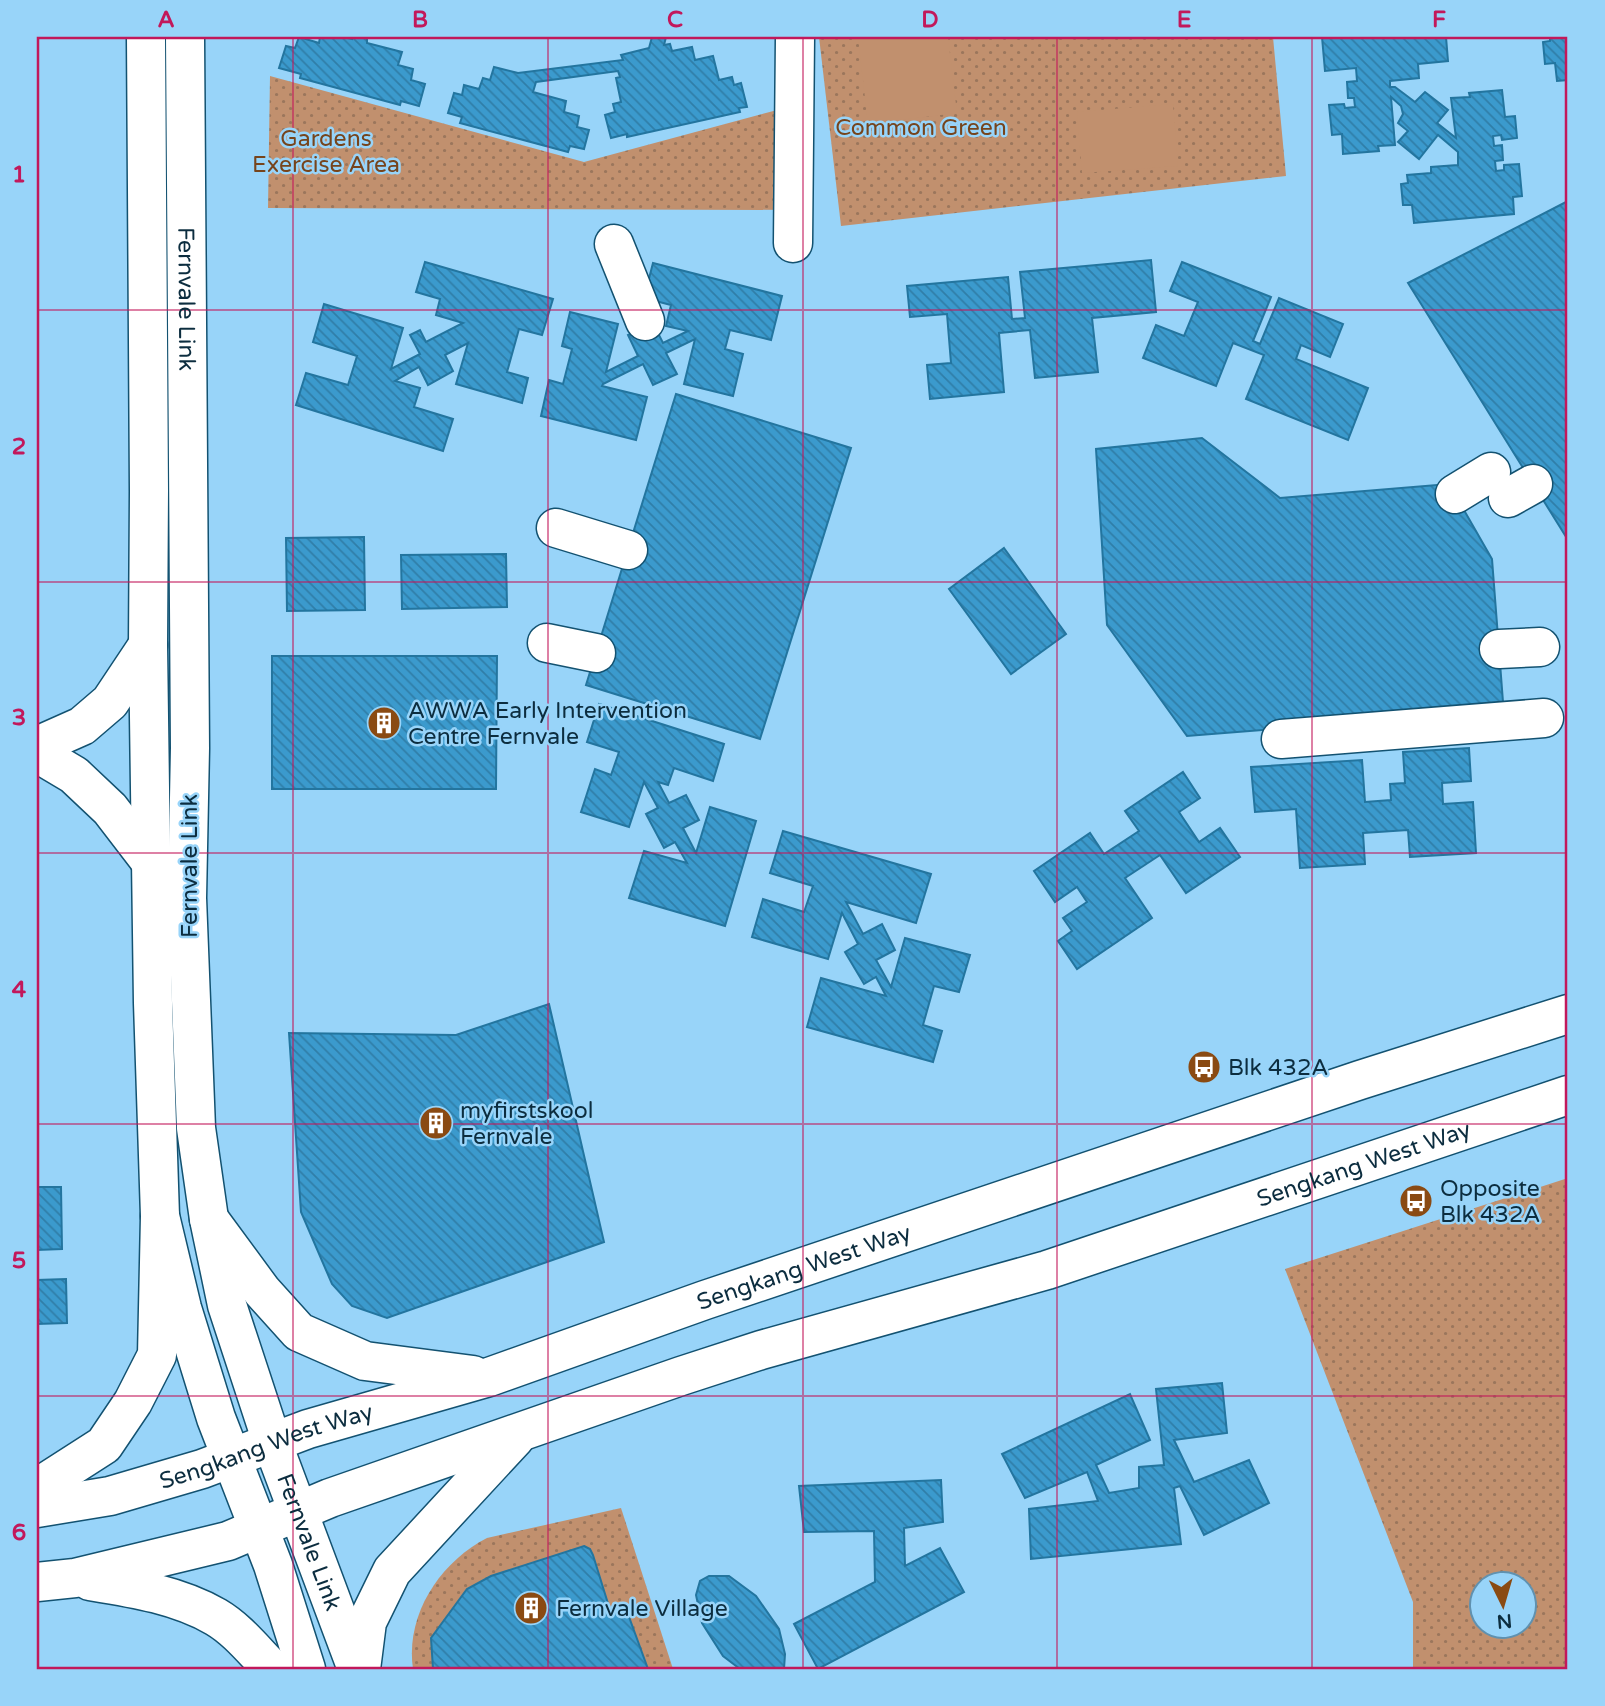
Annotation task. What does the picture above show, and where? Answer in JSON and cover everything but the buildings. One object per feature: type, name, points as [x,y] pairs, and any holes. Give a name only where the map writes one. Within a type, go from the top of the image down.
[{"type":"main road","name":"Fernvale Link","points":[[146,37],[148,645],[153,1003],[160,1216],[182,1308],[216,1418],[273,1565],[306,1669]]},
{"type":"main road","name":"Fernvale Link","points":[[185,37],[190,748],[187,898],[196,1128],[209,1219],[226,1305],[297,1511],[359,1669]]},
{"type":"main road","points":[[793,243],[795,37]]},
{"type":"main road","points":[[614,244],[645,321]]},
{"type":"main road","points":[[1455,494],[1511,485]]},
{"type":"main road","points":[[556,528],[628,550]]},
{"type":"main road","points":[[547,643],[596,653]]},
{"type":"main road","points":[[37,746],[82,726],[110,702],[148,645]]},
{"type":"main road","points":[[1499,649],[1540,647]]},
{"type":"main road","points":[[1281,739],[1544,718]]},
{"type":"main road","points":[[37,753],[74,775],[110,809],[153,865]]},
{"type":"main road","name":"Sengkang West Way","points":[[37,1508],[110,1496],[202,1469],[308,1429],[489,1377],[705,1300],[1360,1080],[1568,1014]]},
{"type":"main road","name":"Sengkang West Way","points":[[37,1582],[75,1578],[228,1541],[297,1511],[761,1350],[1047,1270],[1568,1096]]},
{"type":"main road","points":[[37,1488],[104,1445],[133,1402],[158,1355],[160,1216]]},
{"type":"main road","points":[[209,1219],[262,1292],[299,1332],[365,1361],[489,1377]]},
{"type":"main road","points":[[359,1669],[367,1622],[392,1570],[518,1434]]},
{"type":"main road","points":[[75,1578],[157,1593],[215,1617],[237,1633],[272,1669]]},
{"type":"green space","name":"Common Green","points":[[819,37],[1273,37],[1286,176],[841,226]]},
{"type":"green space","points":[[858,37],[948,37],[957,113],[868,124]]},
{"type":"green space","name":"Gardens Exercise Area","points":[[270,76],[584,162],[781,109],[796,210],[268,208]]},
{"type":"green space","points":[[1173,104],[1178,166],[1082,173],[1077,112]]},
{"type":"green space","points":[[1568,1178],[1568,1669],[1413,1669],[1413,1602],[1285,1269]]},
{"type":"green space","points":[[621,1508],[673,1669],[413,1669],[415,1629],[429,1592],[454,1561],[470,1548],[487,1538]]},
{"type":"place","name":"AWWA Early Intervention Centre Fernvale","points":[[384,723]]},
{"type":"place","name":"Blk 432A","points":[[1204,1067]]},
{"type":"place","name":"myfirstskool Fernvale","points":[[436,1123]]},
{"type":"place","name":"Opposite Blk 432A","points":[[1416,1201]]},
{"type":"place","name":"Fernvale Village","points":[[531,1608]]}]
